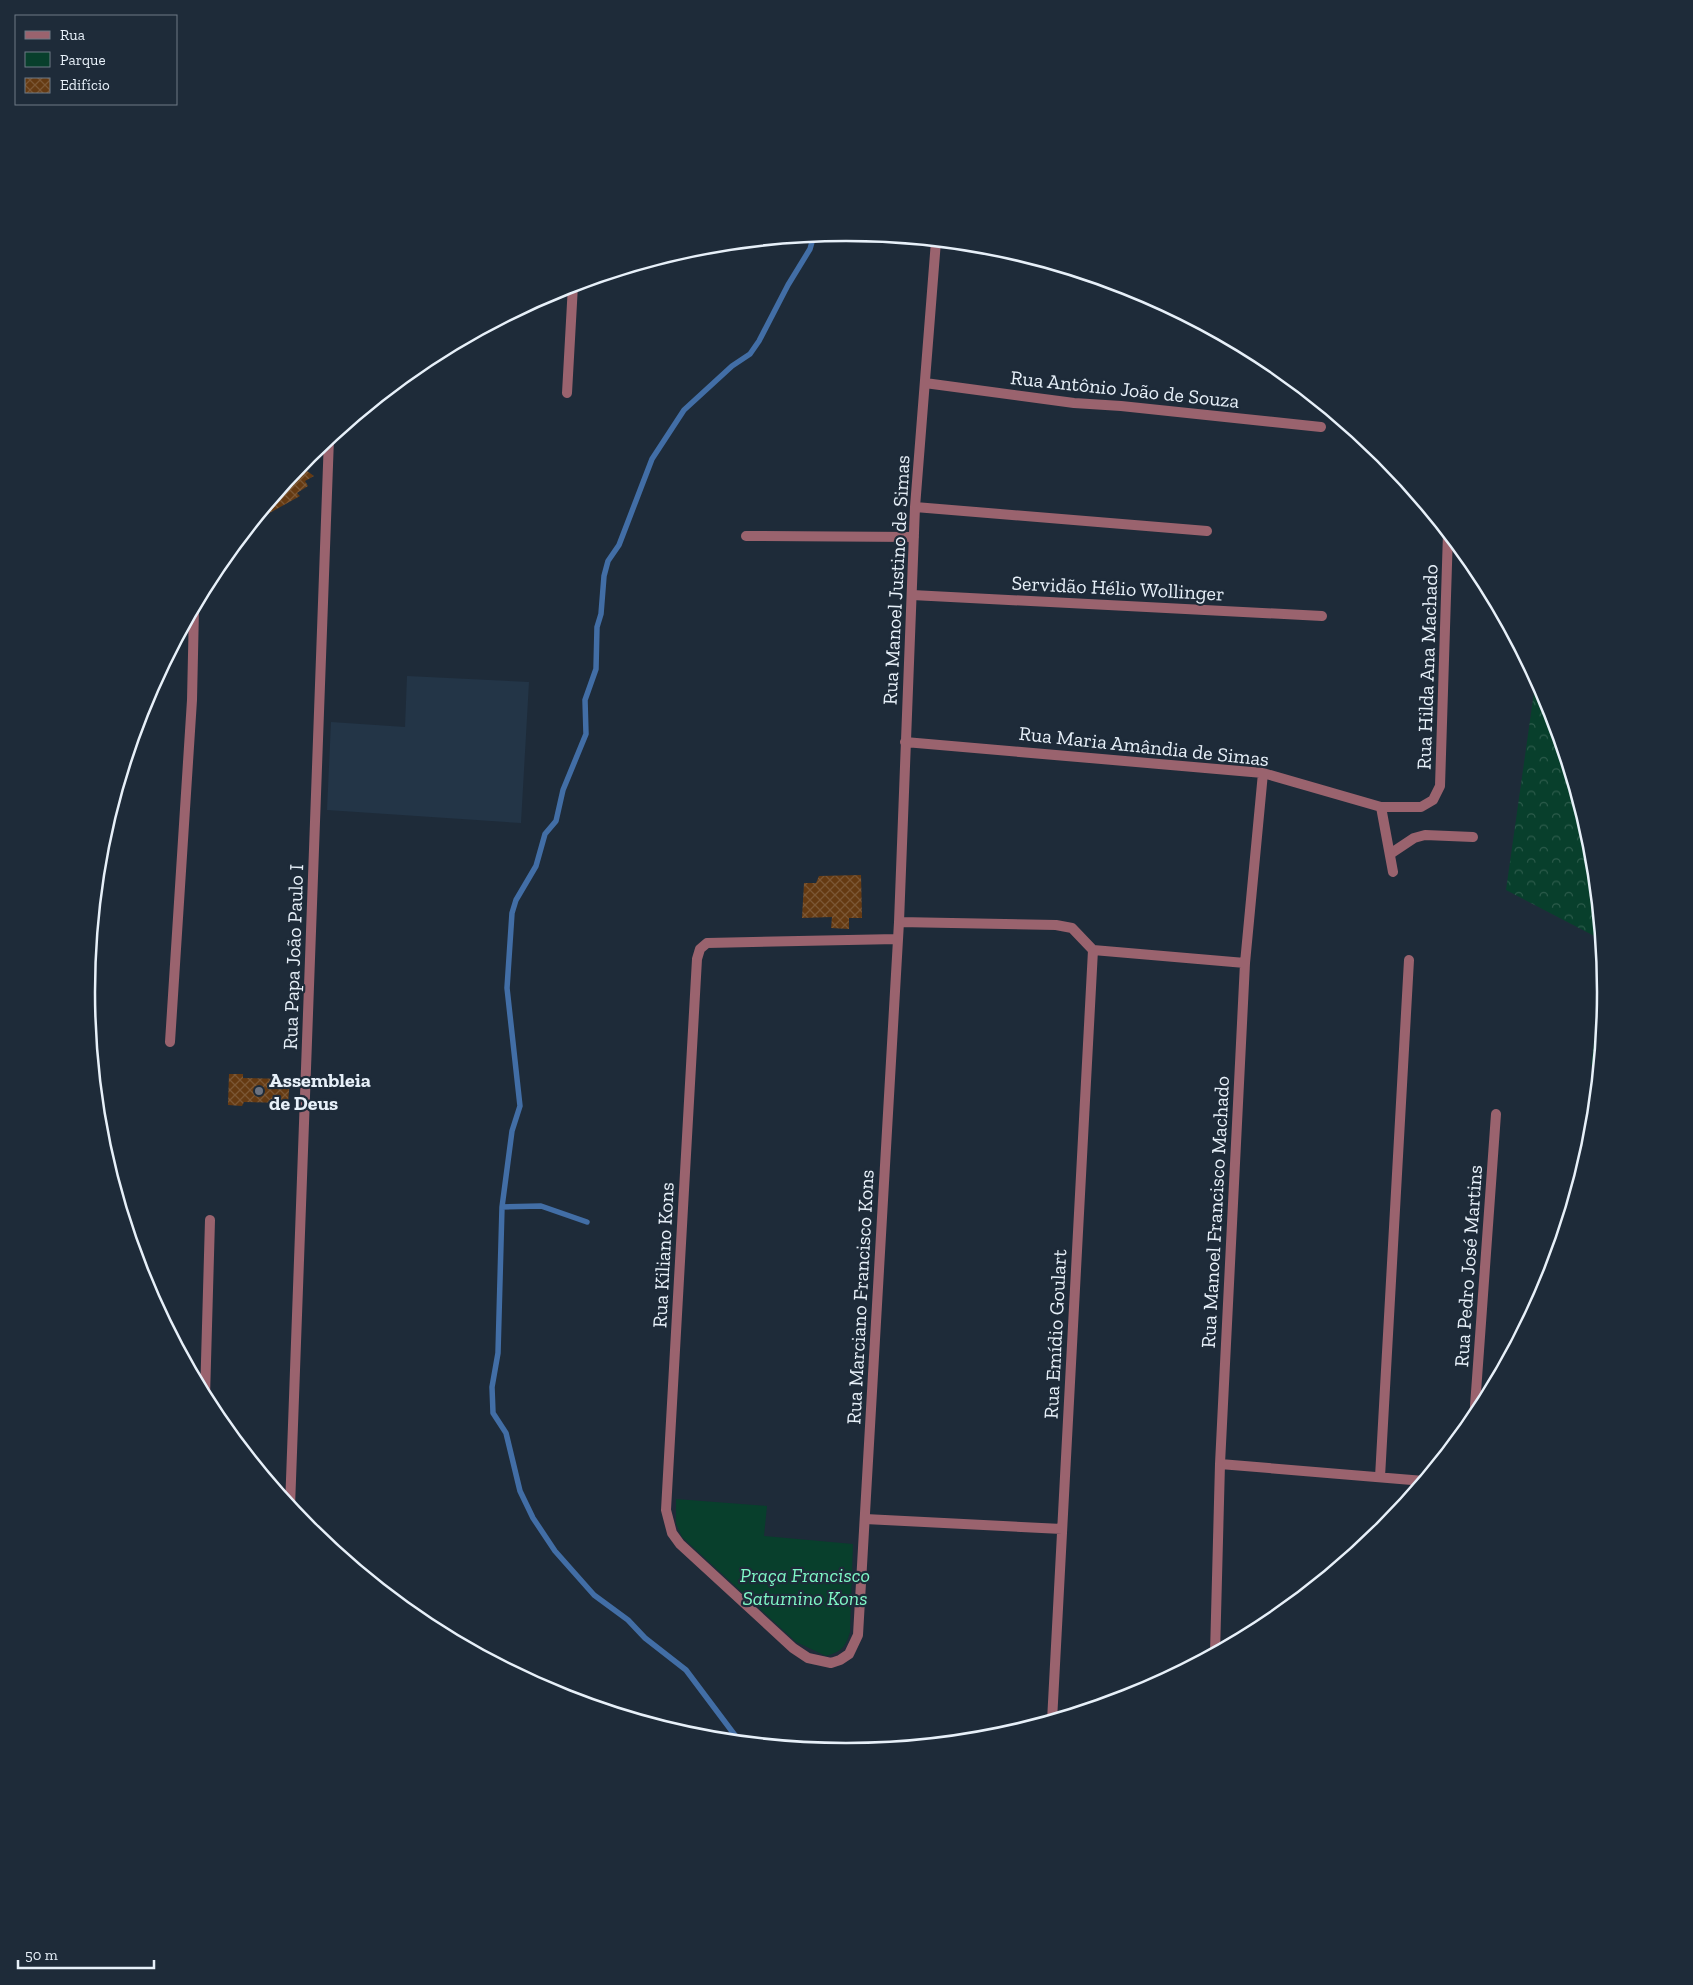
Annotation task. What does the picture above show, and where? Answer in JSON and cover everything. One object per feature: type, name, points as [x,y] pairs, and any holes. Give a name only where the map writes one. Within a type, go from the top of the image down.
[{"type":"street","name":"Rua Manoel Justino de Simas","points":[[899,922],[914,507],[936,246]]},
{"type":"street","points":[[567,393],[573,293]]},
{"type":"street","name":"Rua Antônio João de Souza","points":[[925,383],[1074,403],[1121,406],[1321,427]]},
{"type":"street","name":"Rua Papa João Paulo I","points":[[290,1498],[329,448]]},
{"type":"street","points":[[914,507],[1207,531]]},
{"type":"street","points":[[746,536],[914,537]]},
{"type":"street","name":"Rua Hilda Ana Machado","points":[[1433,800],[1440,786],[1441,770],[1448,542]]},
{"type":"street","name":"Servidão Hélio Wollinger","points":[[912,595],[1322,616]]},
{"type":"street","points":[[170,1042],[192,700],[194,621]]},
{"type":"street","name":"Rua Maria Amândia de Simas","points":[[905,742],[1263,773],[1381,807],[1421,807],[1433,800]]},
{"type":"street","name":"Rua Manoel Francisco Machado","points":[[1215,1647],[1220,1464],[1245,963],[1263,773]]},
{"type":"street","points":[[1381,807],[1393,872]]},
{"type":"street","points":[[1390,854],[1414,838],[1425,835],[1473,837]]},
{"type":"street","points":[[899,922],[1056,924],[1072,928],[1093,950],[1245,963]]},
{"type":"street","name":"Rua Marciano Francisco Kons","points":[[849,1654],[858,1635],[899,922]]},
{"type":"street","name":"Rua Kiliano Kons","points":[[849,1654],[830,1663],[821,1662],[793,1648],[680,1544],[668,1522],[666,1510],[698,959],[700,949],[707,943],[897,939]]},
{"type":"street","name":"Rua Emídio Goulart","points":[[1052,1715],[1093,950]]},
{"type":"street","points":[[1380,1476],[1409,960]]},
{"type":"street","name":"Rua Pedro José Martins","points":[[1475,1403],[1496,1114]]},
{"type":"street","points":[[204,1382],[210,1220]]},
{"type":"street","points":[[1220,1464],[1418,1480]]},
{"type":"street","points":[[865,1519],[1062,1529]]},
{"type":"shaded area","points":[[407,676],[529,682],[521,823],[327,810],[331,722],[405,727]]},
{"type":"green space","points":[[1534,690],[1558,751],[1584,846],[1592,894],[1595,937],[1506,890]]},
{"type":"green space","points":[[1597,1018],[1594,1065],[1591,1065]]},
{"type":"green space","name":"Praça Francisco Saturnino Kons","points":[[676,1499],[767,1506],[764,1536],[853,1544],[850,1632],[847,1642],[842,1648],[836,1653],[826,1656],[796,1642],[682,1537],[676,1524]]},
{"type":"building","points":[[306,470],[314,476],[305,481],[308,486],[297,493],[300,496],[267,515]]},
{"type":"building","points":[[861,875],[862,918],[849,918],[849,929],[831,928],[832,917],[802,918],[804,883],[816,883],[819,876]]},
{"type":"building","name":"Assembleia de Deus","points":[[229,1074],[243,1074],[243,1078],[290,1079],[288,1103],[244,1102],[242,1106],[228,1105]]},
{"type":"waterway","points":[[735,1736],[686,1670],[645,1638],[628,1620],[594,1595],[555,1551],[533,1518],[520,1491],[506,1433],[493,1413],[492,1387],[498,1353],[502,1207],[512,1131],[520,1106],[507,988],[512,913],[516,900],[536,866],[545,834],[556,821],[563,790],[586,734],[585,700],[596,669],[597,627],[601,614],[604,576],[608,561],[619,545],[652,459],[684,410],[732,366],[750,354],[759,341],[812,242]]},
{"type":"waterway","points":[[502,1207],[541,1206],[587,1222]]},
{"type":"place","name":"Assembleia de Deus","points":[[259,1091]]}]
